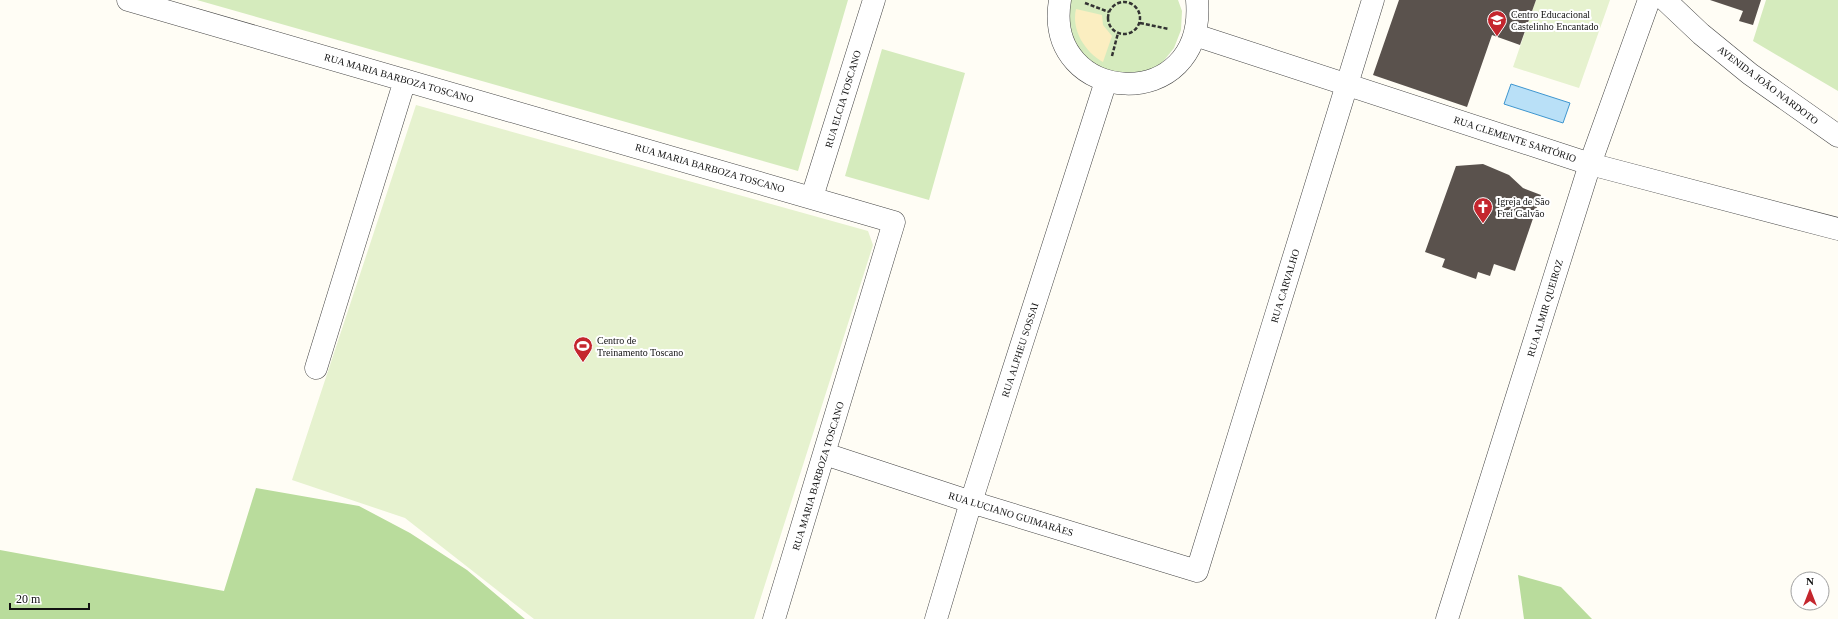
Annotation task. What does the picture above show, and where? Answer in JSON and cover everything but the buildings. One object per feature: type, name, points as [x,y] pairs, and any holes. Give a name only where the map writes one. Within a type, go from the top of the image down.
[{"type":"street","name":"RUA MARIA BARBOZA TOSCANO","points":[[128,0],[894,222],[774,619]]},
{"type":"street","name":"RUA ELCIA TOSCANO","points":[[812,197],[874,0]]},
{"type":"street","points":[[1060,0],[1058,25],[1062,40],[1069,54],[1079,65],[1092,75],[1106,81],[1121,84],[1137,84],[1153,80],[1168,73],[1180,62],[1196,35],[1198,17],[1197,0]]},
{"type":"street","name":"RUA CARVALHO","points":[[1197,571],[1373,0]]},
{"type":"street","name":"RUA ALMIR QUEIROZ","points":[[1447,619],[1590,164],[1649,0]]},
{"type":"street","name":"AVENIDA JOÃO NARDOTO","points":[[1665,0],[1700,34],[1750,74],[1838,136]]},
{"type":"street","name":"RUA CLEMENTE SARTÓRIO","points":[[1196,35],[1590,164],[1838,229]]},
{"type":"street","points":[[316,368],[405,80]]},
{"type":"street","name":"RUA ALPHEU SOSSAI","points":[[936,619],[971,502],[1106,81]]},
{"type":"street","name":"RUA LUCIANO GUIMARÃES","points":[[825,454],[971,502],[1197,571]]},
{"type":"path","points":[[1082,2],[1109,12]]},
{"type":"path","points":[[1120,2],[1131,2],[1136,6],[1140,16],[1138,26],[1130,33],[1125,35],[1118,33],[1111,28],[1107,18],[1109,12],[1115,4],[1120,2]]},
{"type":"green space","points":[[197,0],[848,0],[798,171]]},
{"type":"green space","points":[[1068,0],[1178,0],[1182,11],[1181,30],[1174,48],[1162,63],[1145,73],[1127,77],[1090,67],[1067,36]]},
{"type":"green space","points":[[1536,0],[1610,0],[1579,88],[1513,67]]},
{"type":"green space","points":[[1766,0],[1838,0],[1838,91],[1753,41]]},
{"type":"green space","points":[[882,49],[965,73],[929,200],[845,176]]},
{"type":"green space","name":"Centro de Treinamento Toscano","points":[[416,105],[868,231],[873,245],[754,619],[534,619],[405,518],[292,480]]},
{"type":"green space","points":[[256,488],[359,506],[410,533],[467,570],[525,619],[0,619],[0,550],[224,591]]},
{"type":"green space","points":[[1518,575],[1561,587],[1592,619],[1524,619]]},
{"type":"sand","points":[[1076,9],[1102,15],[1103,25],[1112,36],[1103,62],[1090,52],[1081,40],[1076,25]]},
{"type":"water","points":[[1511,84],[1570,103],[1563,123],[1504,104]]},
{"type":"place","name":"Centro Educacional Castelinho Encantado","points":[[1497,37]]},
{"type":"place","name":"Igreja de São Frei Galvão","points":[[1483,224]]},
{"type":"place","name":"Centro de Treinamento Toscano","points":[[583,363]]}]
